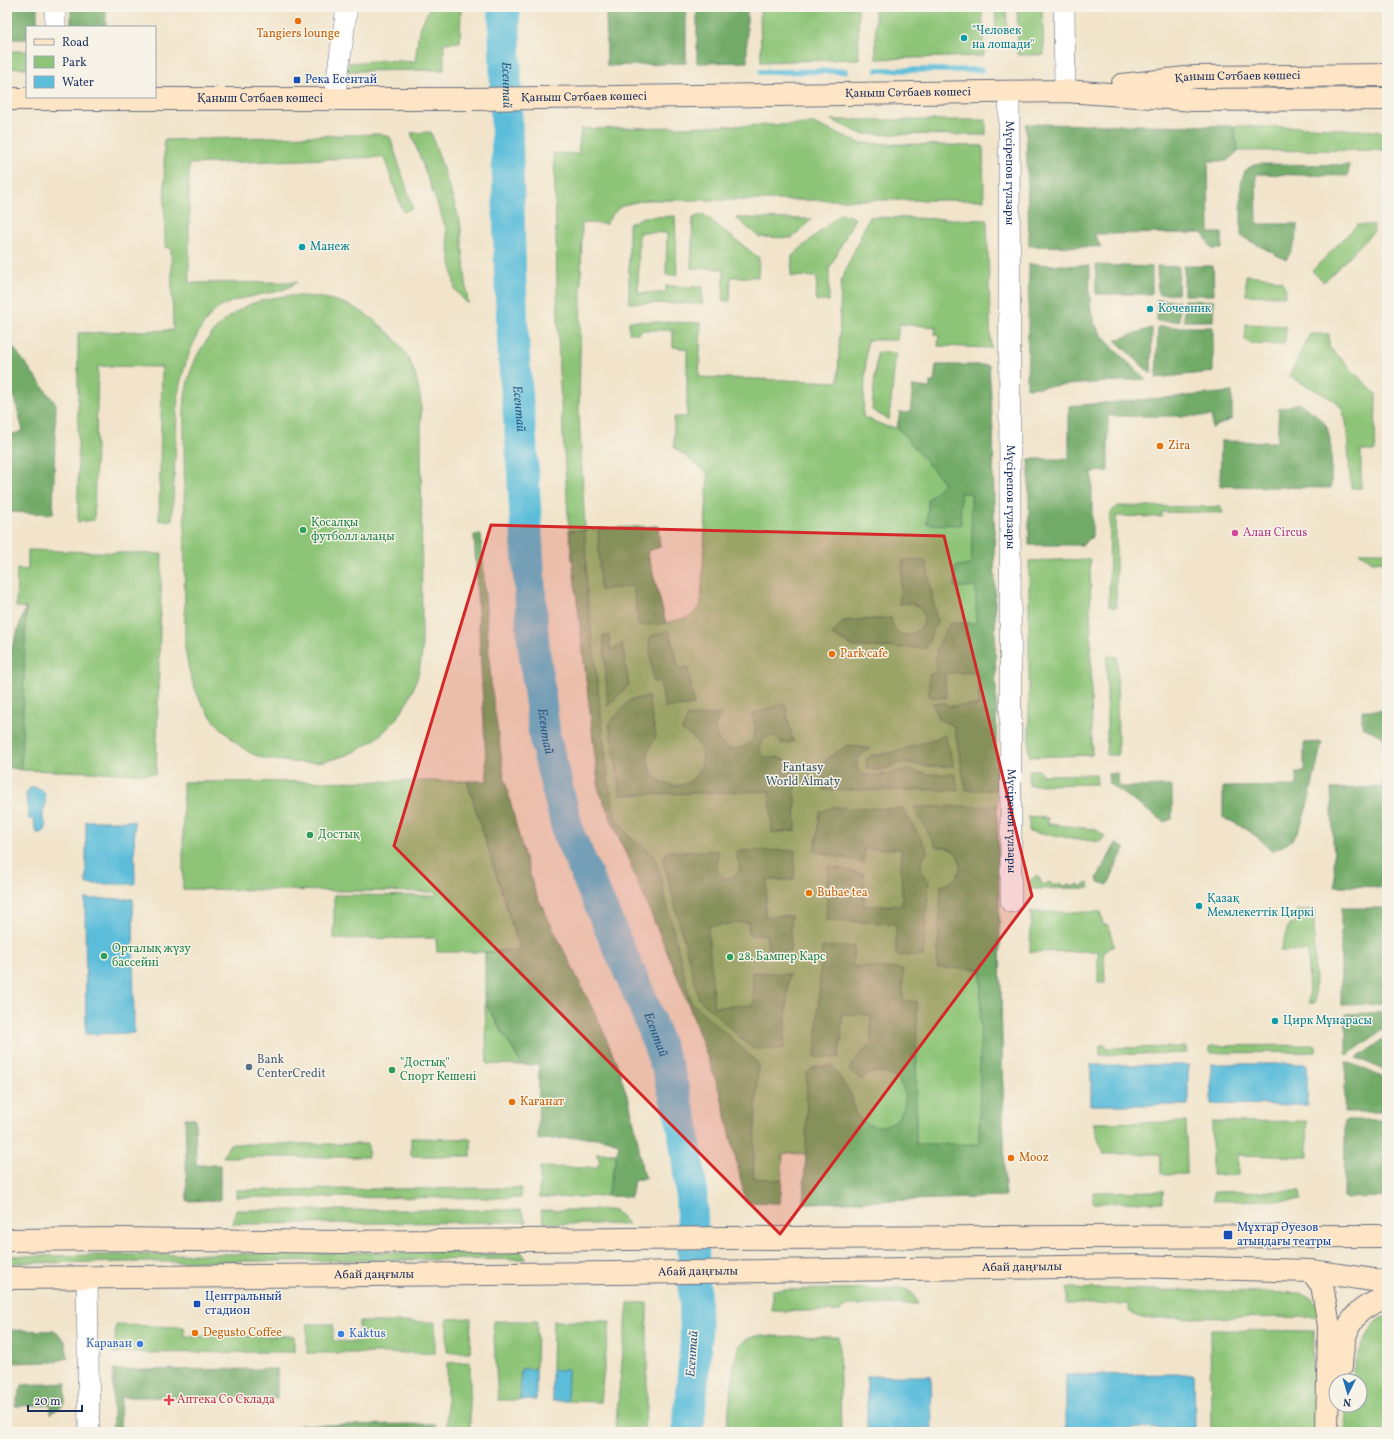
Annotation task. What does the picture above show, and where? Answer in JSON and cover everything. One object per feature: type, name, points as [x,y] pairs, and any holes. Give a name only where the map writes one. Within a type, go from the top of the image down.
[{"type":"main road","points":[[1329,76],[1387,67]]},
{"type":"main road","name":"Қаныш Сәтбаев көшесі","points":[[1065,91],[1195,77],[1387,75]]},
{"type":"main road","name":"Қаныш Сәтбаев көшесі","points":[[7,99],[470,99],[1065,91],[1195,100],[1387,99]]},
{"type":"main road","points":[[1330,99],[1387,106]]},
{"type":"main road","points":[[1332,1236],[1366,1226],[1387,1222]]},
{"type":"main road","points":[[7,1240],[120,1239],[338,1242],[726,1238],[1387,1236]]},
{"type":"main road","name":"Абай даңғылы","points":[[7,1278],[1132,1266],[1310,1271],[1387,1282]]},
{"type":"main road","points":[[1310,1271],[1322,1285],[1329,1326],[1327,1432]]},
{"type":"main road","points":[[1340,1373],[1342,1345],[1350,1324],[1360,1312],[1374,1302],[1387,1298]]},
{"type":"main road","points":[[1337,1432],[1338,1413]]},
{"type":"street","points":[[55,7],[55,26]]},
{"type":"street","points":[[334,100],[347,7]]},
{"type":"street","points":[[1064,7],[1065,91]]},
{"type":"street","name":"Мүсірепов гүлзары","points":[[1009,92],[1011,902]]},
{"type":"street","points":[[87,1277],[89,1432]]},
{"type":"highlighted area","points":[[491,525],[944,536],[1032,896],[780,1234],[394,846]]},
{"type":"green space","points":[[7,7],[37,7],[37,26],[26,26],[26,39],[7,39]]},
{"type":"green space","points":[[71,7],[106,7],[106,26],[71,26]]},
{"type":"green space","points":[[430,7],[461,7],[460,42],[444,43],[444,70],[347,71],[349,63],[384,60],[415,62],[419,30]]},
{"type":"green space","points":[[606,7],[686,7],[686,63],[607,66]]},
{"type":"green space","points":[[697,7],[747,7],[747,62],[697,63]]},
{"type":"green space","points":[[760,7],[858,7],[859,59],[761,62]]},
{"type":"green space","points":[[875,7],[982,7],[984,56],[876,59]]},
{"type":"green space","points":[[995,7],[1006,7],[1007,32],[996,33]]},
{"type":"green space","points":[[1017,7],[1042,7],[1044,55],[1018,55]]},
{"type":"green space","points":[[7,51],[26,51],[26,68],[7,68]]},
{"type":"green space","points":[[831,120],[986,120],[986,135],[862,134]]},
{"type":"green space","name":"Fantasy World Almaty","points":[[815,124],[861,143],[983,146],[984,200],[646,200],[619,208],[606,224],[582,223],[579,414],[585,530],[658,526],[660,547],[647,551],[666,623],[689,617],[701,605],[708,474],[674,447],[674,417],[687,417],[687,349],[673,347],[673,330],[642,330],[639,333],[629,333],[629,321],[701,323],[699,377],[838,382],[841,281],[869,217],[987,220],[991,348],[938,346],[939,335],[935,334],[936,327],[899,324],[897,340],[867,340],[863,417],[888,427],[993,432],[997,798],[1005,1197],[803,1203],[806,1154],[783,1153],[780,1203],[746,1202],[721,1095],[684,992],[599,790],[569,531],[559,371],[554,153],[578,154],[581,129]]},
{"type":"green space","points":[[1026,124],[1233,126],[1238,151],[1227,161],[1208,161],[1209,233],[1222,233],[1222,249],[1212,249],[1203,233],[1094,234],[1101,247],[1029,246]]},
{"type":"green space","points":[[1233,126],[1312,127],[1387,132],[1387,150],[1238,151]]},
{"type":"green space","points":[[431,132],[460,221],[468,304],[455,290],[446,228],[411,133]]},
{"type":"green space","points":[[380,134],[390,137],[413,208],[403,212],[384,157],[189,164],[189,283],[297,282],[286,289],[260,294],[228,303],[214,312],[207,319],[195,339],[186,362],[178,395],[172,520],[159,521],[162,367],[98,366],[94,520],[78,522],[78,333],[173,330],[171,248],[165,247],[164,140]]},
{"type":"green space","points":[[1259,164],[1349,165],[1348,176],[1256,174],[1257,224],[1297,224],[1294,243],[1286,260],[1241,236],[1241,186],[1243,177],[1248,169]]},
{"type":"green space","points":[[841,213],[855,218],[829,269],[829,301],[816,301],[817,277],[791,276],[792,256]]},
{"type":"green space","points":[[703,214],[759,258],[758,277],[731,277],[730,301],[723,301],[724,269],[691,268],[693,218]]},
{"type":"green space","points":[[675,216],[677,275],[666,275],[667,233],[639,232],[638,293],[666,293],[666,286],[703,287],[702,304],[629,303],[629,224],[643,217]]},
{"type":"green space","points":[[736,218],[812,219],[792,238],[759,237]]},
{"type":"green space","points":[[1357,225],[1374,225],[1374,231],[1324,282],[1312,271]]},
{"type":"green space","points":[[1029,264],[1090,266],[1090,306],[1096,327],[1108,343],[1146,379],[1027,388]]},
{"type":"green space","points":[[1096,265],[1152,267],[1152,294],[1096,294]]},
{"type":"green space","points":[[1157,266],[1179,267],[1178,294],[1158,294]]},
{"type":"green space","points":[[1184,266],[1213,266],[1214,295],[1184,295]]},
{"type":"green space","points":[[1246,275],[1267,277],[1281,281],[1286,289],[1285,296],[1246,295]]},
{"type":"green space","name":"Қосалқы футболл алаңы","points":[[284,296],[323,298],[335,301],[358,310],[380,325],[397,342],[409,360],[417,380],[421,404],[422,651],[417,677],[408,700],[395,720],[378,737],[358,750],[335,759],[310,762],[273,760],[262,757],[248,751],[234,741],[211,716],[198,696],[190,674],[185,648],[184,410],[189,378],[201,348],[223,322],[241,309],[251,304]]},
{"type":"green space","points":[[1157,300],[1179,301],[1179,321],[1157,321]]},
{"type":"green space","points":[[1184,300],[1214,301],[1213,321],[1184,321]]},
{"type":"green space","points":[[1246,324],[1286,326],[1285,341],[1282,345],[1251,344],[1245,340]]},
{"type":"green space","points":[[1158,327],[1213,327],[1213,372],[1156,378]]},
{"type":"green space","points":[[1152,328],[1151,374],[1115,340]]},
{"type":"green space","points":[[1310,334],[1329,334],[1329,347],[1376,394],[1375,451],[1361,451],[1361,488],[1351,488],[1346,421],[1342,409],[1337,402],[1289,376]]},
{"type":"green space","points":[[7,339],[56,404],[53,514],[7,512],[7,436],[23,431],[7,369]]},
{"type":"green space","points":[[877,352],[896,353],[889,420],[872,410]]},
{"type":"green space","points":[[936,365],[989,365],[993,432],[997,790],[966,790],[954,726],[940,720],[932,703],[946,703],[946,706],[979,705],[978,673],[945,673],[946,698],[929,697],[929,675],[936,672],[936,650],[950,623],[976,623],[976,587],[955,587],[955,566],[972,565],[971,493],[960,493],[961,525],[927,524],[928,499],[944,483],[897,427],[900,412],[910,413],[913,386],[930,388],[930,382],[934,382]]},
{"type":"green space","points":[[1232,392],[1232,419],[1212,428],[1212,416],[1108,416],[1108,471],[1092,472],[1092,537],[1082,545],[1029,545],[1029,459],[1069,459],[1069,406]]},
{"type":"green space","points":[[1299,403],[1319,417],[1327,428],[1331,448],[1331,488],[1220,486],[1221,441],[1277,442],[1279,409]]},
{"type":"green space","points":[[1118,506],[1221,507],[1223,513],[1162,512],[1162,517],[1116,516],[1116,608],[1109,606],[1110,516],[1113,510]]},
{"type":"green space","points":[[658,526],[660,547],[647,551],[666,623],[639,626],[633,586],[600,590],[598,529]]},
{"type":"green space","points":[[585,530],[587,593],[609,786],[616,818],[630,837],[648,850],[656,860],[691,1002],[758,1063],[753,1178],[782,1180],[780,1203],[746,1202],[721,1095],[684,992],[599,790],[569,531]]},
{"type":"green space","points":[[481,534],[491,684],[504,775],[517,829],[535,892],[600,1024],[617,1064],[630,1105],[638,1141],[642,1169],[646,1178],[634,1180],[631,1197],[607,1196],[619,1144],[602,1139],[591,1138],[538,1140],[539,1065],[522,1065],[485,1003],[485,952],[520,950],[467,781],[487,781],[474,535]]},
{"type":"green space","points":[[28,550],[162,554],[156,774],[21,770],[26,608],[16,607],[17,569],[28,570]]},
{"type":"green space","points":[[1359,552],[1387,552],[1387,561],[1372,562]]},
{"type":"green space","points":[[1090,559],[1092,755],[1029,757],[1029,561]]},
{"type":"green space","points":[[903,560],[926,561],[937,621],[926,648],[854,647],[832,635],[843,621],[891,618],[895,628],[901,634],[908,635],[921,627],[924,621],[923,613],[917,606],[908,603],[899,605]]},
{"type":"green space","points":[[26,607],[21,770],[7,767],[7,661]]},
{"type":"green space","points":[[669,630],[679,669],[688,667],[694,705],[665,708],[660,681],[653,682],[649,637]]},
{"type":"green space","points":[[609,635],[611,650],[622,643],[629,685],[608,706],[603,636]]},
{"type":"green space","points":[[1107,656],[1117,657],[1118,755],[1107,755]]},
{"type":"green space","points":[[648,696],[656,737],[648,752],[648,765],[652,773],[657,778],[663,782],[675,785],[685,784],[694,778],[700,769],[702,759],[701,749],[694,739],[682,731],[687,717],[721,714],[715,728],[716,734],[721,742],[727,747],[743,747],[750,742],[754,735],[755,726],[751,715],[785,703],[793,742],[782,744],[773,736],[769,737],[761,742],[760,752],[766,757],[777,757],[794,764],[796,830],[772,833],[770,791],[621,795],[609,724],[630,700]]},
{"type":"green space","points":[[1362,710],[1387,710],[1387,887],[1335,886],[1331,789],[1382,787],[1384,737],[1362,727]]},
{"type":"green space","points":[[945,735],[954,766],[928,766],[904,762],[885,769],[875,770],[866,766],[867,759],[870,756],[895,752]]},
{"type":"green space","points":[[1322,742],[1303,820],[1291,841],[1272,851],[1249,831],[1223,818],[1223,787],[1297,786],[1297,772],[1304,772],[1304,743]]},
{"type":"green space","points":[[847,745],[871,749],[862,754],[858,759],[858,770],[863,775],[886,775],[908,769],[925,774],[955,774],[958,790],[823,790],[822,763]]},
{"type":"green space","points":[[1029,770],[1039,770],[1043,775],[1096,774],[1097,784],[1029,785]]},
{"type":"green space","points":[[1118,773],[1119,787],[1172,786],[1172,819],[1164,822],[1109,784],[1108,774]]},
{"type":"green space","name":"Достық","points":[[467,781],[520,950],[437,952],[436,938],[334,939],[334,895],[436,896],[436,892],[183,889],[183,782]]},
{"type":"green space","points":[[997,806],[1005,1197],[803,1203],[806,1153],[807,1073],[814,1067],[832,1066],[851,1094],[855,1112],[863,1121],[871,1125],[881,1126],[890,1124],[898,1118],[905,1102],[901,1085],[896,1078],[887,1074],[876,1072],[869,1074],[862,1080],[849,1070],[851,1065],[871,1043],[871,1015],[842,1014],[841,1042],[838,1058],[815,1057],[822,947],[854,947],[852,966],[903,969],[903,1001],[917,1001],[916,1144],[979,1144],[981,969],[937,968],[941,886],[957,877],[960,870],[960,863],[958,856],[953,851],[946,848],[936,847],[914,807]]},
{"type":"green space","points":[[832,807],[903,809],[928,851],[923,859],[921,867],[929,882],[923,956],[896,955],[896,924],[826,920],[828,866],[864,874],[864,906],[902,905],[901,849],[864,849],[864,863],[815,851],[820,812]]},
{"type":"green space","points":[[1029,816],[1048,818],[1048,824],[1095,829],[1105,836],[1100,842],[1029,832]]},
{"type":"green space","points":[[1116,843],[1125,849],[1118,861],[1108,885],[1098,882],[1097,878]]},
{"type":"green space","points":[[795,850],[794,880],[767,880],[765,916],[791,916],[790,952],[768,951],[766,934],[749,935],[748,922],[708,926],[714,1007],[754,1005],[752,972],[789,974],[784,1049],[752,1048],[699,999],[663,859],[668,851],[718,851],[717,870],[724,878],[728,878],[733,877],[739,870],[740,865],[737,859],[737,851]]},
{"type":"green space","points":[[1037,875],[1043,885],[1050,882],[1053,886],[1061,883],[1062,887],[1069,884],[1072,887],[1079,884],[1080,887],[1088,883],[1090,888],[1030,889],[1030,881]]},
{"type":"green space","points":[[1341,908],[1387,908],[1387,1004],[1341,1005]]},
{"type":"green space","points":[[1297,910],[1314,910],[1315,1003],[1309,1003],[1308,951],[1280,951],[1289,924],[1295,924]]},
{"type":"green space","points":[[1031,912],[1101,912],[1103,925],[1108,925],[1114,946],[1104,951],[1105,983],[1098,983],[1098,951],[1030,952]]},
{"type":"green space","points":[[485,1003],[522,1065],[487,1064]]},
{"type":"green space","points":[[1387,1012],[1387,1027],[1346,1055],[1346,1014]]},
{"type":"green space","points":[[1387,1037],[1387,1071],[1357,1058]]},
{"type":"green space","points":[[1100,1045],[1106,1045],[1106,1048],[1186,1047],[1187,1053],[1100,1055]]},
{"type":"green space","points":[[1316,1045],[1316,1052],[1210,1053],[1210,1046]]},
{"type":"green space","points":[[1346,1062],[1387,1079],[1387,1112],[1344,1112]]},
{"type":"green space","points":[[185,1118],[195,1118],[196,1165],[220,1165],[220,1200],[187,1201]]},
{"type":"green space","points":[[1345,1120],[1387,1120],[1387,1197],[1344,1198]]},
{"type":"green space","points":[[1307,1121],[1308,1157],[1238,1155],[1238,1175],[1212,1175],[1212,1122]]},
{"type":"green space","points":[[1186,1122],[1187,1174],[1161,1174],[1160,1154],[1103,1154],[1093,1123]]},
{"type":"green space","points":[[411,1138],[471,1139],[471,1156],[411,1156]]},
{"type":"green space","points":[[230,1144],[368,1144],[368,1157],[223,1157]]},
{"type":"green space","points":[[596,1153],[617,1153],[607,1196],[539,1198],[540,1167],[596,1168],[600,1162]]},
{"type":"green space","points":[[521,1188],[521,1198],[236,1197],[236,1190]]},
{"type":"green space","points":[[1163,1191],[1163,1202],[1093,1203],[1093,1192]]},
{"type":"green space","points":[[1300,1191],[1301,1200],[1214,1201],[1214,1192]]},
{"type":"green space","points":[[236,1210],[521,1210],[526,1222],[232,1224]]},
{"type":"green space","points":[[540,1210],[615,1210],[628,1224],[551,1224],[544,1222]]},
{"type":"green space","points":[[521,1251],[526,1259],[7,1263],[7,1256]]},
{"type":"green space","points":[[900,1288],[912,1293],[918,1304],[847,1305],[840,1311],[772,1311],[772,1290]]},
{"type":"green space","points":[[1067,1288],[1300,1293],[1313,1299],[1325,1317],[1143,1318],[1133,1314],[1127,1304],[1067,1304]]},
{"type":"green space","points":[[628,1303],[647,1303],[647,1409],[643,1432],[615,1432]]},
{"type":"green space","points":[[1383,1317],[1387,1317],[1387,1432],[1345,1432],[1346,1413],[1368,1413],[1368,1373],[1353,1373],[1368,1332],[1373,1325]]},
{"type":"green space","points":[[471,1318],[470,1352],[447,1352],[447,1319]]},
{"type":"green space","points":[[493,1321],[537,1321],[536,1369],[521,1369],[520,1400],[498,1400]]},
{"type":"green space","points":[[553,1321],[610,1321],[600,1402],[567,1401],[568,1371],[552,1370]]},
{"type":"green space","points":[[359,1322],[435,1322],[435,1353],[307,1353],[307,1324],[333,1324],[333,1341],[359,1342]]},
{"type":"green space","points":[[116,1325],[184,1327],[185,1336],[294,1336],[294,1352],[114,1353]]},
{"type":"green space","points":[[7,1330],[56,1331],[65,1341],[68,1358],[53,1362],[7,1363]]},
{"type":"green space","points":[[1210,1330],[1314,1331],[1312,1379],[1317,1387],[1315,1432],[1211,1432]]},
{"type":"green space","points":[[755,1336],[839,1337],[841,1432],[726,1432],[737,1351],[742,1342]]},
{"type":"green space","points":[[470,1362],[470,1432],[447,1432],[447,1363]]},
{"type":"green space","points":[[277,1369],[277,1398],[121,1397],[120,1432],[113,1432],[113,1370]]},
{"type":"green space","points":[[66,1383],[65,1403],[51,1414],[51,1405],[15,1406],[22,1385]]},
{"type":"green space","points":[[436,1424],[436,1432],[300,1432],[300,1425]]},
{"type":"water","points":[[31,787],[40,789],[43,791],[45,796],[43,820],[46,825],[46,829],[40,833],[37,833],[35,829],[34,820],[29,819],[26,793]]},
{"type":"water","points":[[86,821],[134,821],[135,884],[86,884]]},
{"type":"water","points":[[85,899],[133,899],[134,1033],[86,1034]]},
{"type":"water","points":[[1211,1064],[1307,1064],[1307,1105],[1211,1104]]},
{"type":"water","points":[[1091,1065],[1188,1065],[1188,1105],[1091,1105]]},
{"type":"water","points":[[521,1369],[536,1369],[536,1400],[520,1400]]},
{"type":"water","points":[[552,1370],[568,1370],[567,1401],[552,1401]]},
{"type":"water","points":[[1194,1374],[1195,1428],[1066,1429],[1066,1375]]},
{"type":"water","points":[[867,1376],[931,1376],[932,1429],[867,1430]]},
{"type":"waterway","name":"Есентай","points":[[504,7],[510,271],[514,359],[521,441],[533,640],[545,739],[569,835],[643,1003],[668,1070],[683,1126],[691,1188],[696,1339],[687,1432]]},
{"type":"waterway","points":[[877,70],[981,70]]},
{"type":"waterway","points":[[761,72],[845,71]]},
{"type":"place","name":"Tangiers lounge","points":[[298,21]]},
{"type":"place","name":"\"Человек на лошади\"","points":[[964,38]]},
{"type":"place","name":"Река Есентай","points":[[297,80]]},
{"type":"place","name":"Манеж","points":[[302,247]]},
{"type":"place","name":"Кочевник","points":[[1150,309]]},
{"type":"place","name":"Zira","points":[[1160,446]]},
{"type":"place","name":"Қосалқы футболл алаңы","points":[[303,530]]},
{"type":"place","name":"Алан Circus","points":[[1235,533]]},
{"type":"place","name":"Park cafe","points":[[832,654]]},
{"type":"place","name":"Достық","points":[[310,835]]},
{"type":"place","name":"Bubae tea","points":[[809,893]]},
{"type":"place","name":"Қазақ Мемлекеттік Циркі","points":[[1199,906]]},
{"type":"place","name":"Орталық жүзу бассейні","points":[[104,956]]},
{"type":"place","name":"28. Бампер Карс","points":[[730,957]]},
{"type":"place","name":"Цирк Мұнарасы","points":[[1275,1021]]},
{"type":"place","name":"Bank CenterCredit","points":[[249,1067]]},
{"type":"place","name":"\"Достық\" Спорт Кешені","points":[[392,1070]]},
{"type":"place","name":"Кағанат","points":[[512,1102]]},
{"type":"place","name":"Mooz","points":[[1011,1158]]},
{"type":"place","name":"Мұхтар Әуезов атындағы театры","points":[[1228,1235]]},
{"type":"place","name":"Центральный стадион","points":[[197,1304]]},
{"type":"place","name":"Degusto Coffee","points":[[195,1333]]},
{"type":"place","name":"Kaktus","points":[[341,1334]]},
{"type":"place","name":"Караван","points":[[140,1344]]},
{"type":"place","name":"Аптека Со Склада","points":[[169,1400]]}]
